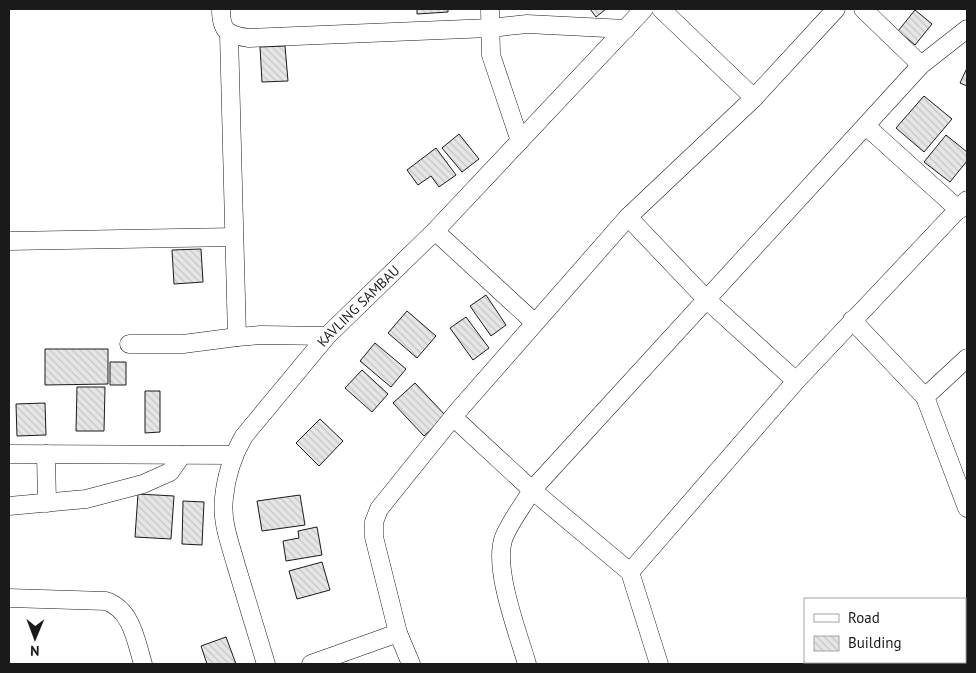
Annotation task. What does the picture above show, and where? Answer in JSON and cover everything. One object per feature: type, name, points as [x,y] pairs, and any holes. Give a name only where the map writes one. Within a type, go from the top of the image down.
[{"type":"street","points":[[221,9],[221,22],[229,34],[237,337]]},
{"type":"street","points":[[490,9],[491,55],[520,141]]},
{"type":"street","name":"KAVLING SAMBAU","points":[[266,664],[225,525],[224,499],[234,455],[244,436],[327,336],[435,231],[644,9]]},
{"type":"street","points":[[661,9],[754,98]]},
{"type":"street","points":[[411,664],[398,633],[374,537],[375,516],[379,509],[453,417],[628,217],[754,98],[836,9]]},
{"type":"street","points":[[863,9],[922,65]]},
{"type":"street","points":[[229,34],[249,38],[490,28],[527,24],[626,29]]},
{"type":"street","points":[[527,664],[502,578],[500,551],[503,538],[532,490],[922,65],[967,29]]},
{"type":"street","points":[[630,572],[796,381],[963,205],[866,126]]},
{"type":"street","points":[[628,217],[707,300],[796,381]]},
{"type":"street","points":[[435,231],[535,323]]},
{"type":"street","points":[[9,241],[234,237]]},
{"type":"street","points":[[852,320],[925,397],[967,508]]},
{"type":"street","points":[[129,344],[183,344],[237,337],[327,336]]},
{"type":"street","points":[[925,397],[967,358]]},
{"type":"street","points":[[453,417],[532,490],[630,572],[659,664]]},
{"type":"street","points":[[9,454],[234,455]]},
{"type":"street","points":[[46,454],[47,503]]},
{"type":"street","points":[[9,506],[86,499],[143,484],[170,472],[182,456]]},
{"type":"street","points":[[9,598],[106,601],[113,603],[128,618],[144,664]]},
{"type":"street","points":[[311,664],[398,633]]},
{"type":"building","points":[[417,9],[448,9],[448,12],[417,14]]},
{"type":"building","points":[[590,9],[606,9],[596,17]]},
{"type":"building","points":[[915,10],[932,24],[915,45],[898,31]]},
{"type":"building","points":[[285,46],[288,81],[262,82],[260,47]]},
{"type":"building","points":[[967,68],[967,86],[960,83]]},
{"type":"building","points":[[924,96],[952,119],[924,152],[896,128]]},
{"type":"building","points":[[459,134],[479,159],[462,172],[442,148]]},
{"type":"building","points":[[946,135],[967,152],[967,161],[950,182],[924,162]]},
{"type":"building","points":[[436,148],[456,175],[439,187],[431,176],[418,185],[407,170]]},
{"type":"building","points":[[201,249],[203,282],[174,284],[172,250]]},
{"type":"building","points":[[486,295],[506,325],[491,336],[470,306]]},
{"type":"building","points":[[407,311],[436,336],[417,358],[388,333]]},
{"type":"building","points":[[466,317],[489,348],[473,360],[450,328]]},
{"type":"building","points":[[375,343],[406,369],[391,387],[360,361]]},
{"type":"building","points":[[45,349],[108,349],[108,384],[45,385]]},
{"type":"building","points":[[110,362],[126,362],[126,385],[110,385]]},
{"type":"building","points":[[362,370],[388,394],[372,412],[345,388]]},
{"type":"building","points":[[415,383],[446,416],[424,436],[393,403]]},
{"type":"building","points":[[77,387],[105,387],[104,431],[76,431]]},
{"type":"building","points":[[145,391],[160,391],[160,432],[145,433]]},
{"type":"building","points":[[45,403],[46,435],[17,436],[16,404]]},
{"type":"building","points":[[320,419],[343,441],[319,466],[296,443]]},
{"type":"building","points":[[138,494],[174,496],[171,539],[135,537]]},
{"type":"building","points":[[300,495],[305,525],[262,531],[257,501]]},
{"type":"building","points":[[183,501],[204,502],[202,545],[182,544]]},
{"type":"building","points":[[317,527],[322,555],[286,561],[283,541],[299,538],[298,531]]},
{"type":"building","points":[[322,562],[330,590],[297,599],[289,571]]},
{"type":"building","points":[[226,637],[236,664],[207,664],[201,646]]}]
